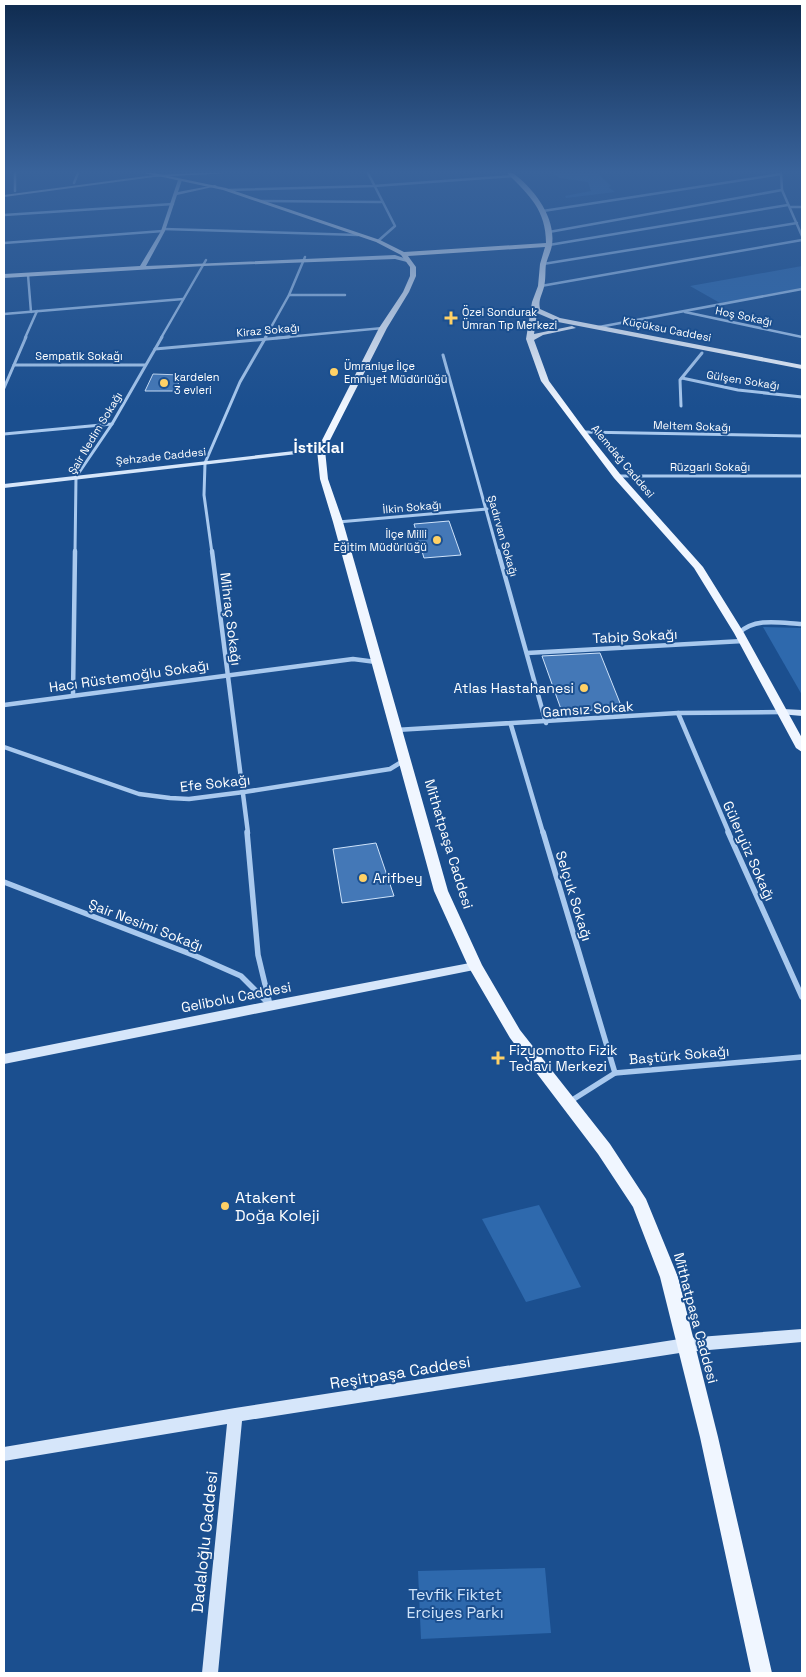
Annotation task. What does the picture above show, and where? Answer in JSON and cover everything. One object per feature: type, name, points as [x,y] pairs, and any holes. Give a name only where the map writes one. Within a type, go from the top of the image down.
[{"type":"main road","points":[[321,450],[383,328],[413,276],[413,267],[405,257],[395,251]]},
{"type":"main road","points":[[405,257],[469,251]]},
{"type":"main road","name":"Alemdağ Caddesi","points":[[547,251],[543,264],[541,286],[535,302],[530,339],[546,381],[582,432],[617,476],[698,567],[742,637],[802,748]]},
{"type":"main road","name":"Küçüksu Caddesi","points":[[535,302],[537,310],[553,318],[576,324],[599,326],[802,366]]},
{"type":"main road","name":"Küçüksu Caddesi","points":[[530,339],[549,331],[574,328],[802,373]]},
{"type":"main road","name":"Mithatpaşa Caddesi","points":[[321,450],[324,479],[338,522],[441,891],[476,966],[515,1034],[567,1104],[604,1149],[640,1204],[669,1277],[750,1611],[762,1673]]},
{"type":"street","points":[[143,265],[151,251]]},
{"type":"street","points":[[543,264],[622,251]]},
{"type":"street","points":[[541,286],[738,251]]},
{"type":"street","points":[[4,271],[205,262],[405,257]]},
{"type":"street","name":"Mihraç Sokağı","points":[[270,1005],[258,955],[244,792],[204,495],[204,463],[240,382],[289,295],[305,259]]},
{"type":"street","name":"Şair Nedim Sokağı","points":[[72,695],[76,477],[112,424],[205,262]]},
{"type":"street","points":[[4,276],[143,265]]},
{"type":"street","points":[[28,275],[31,312]]},
{"type":"street","points":[[599,326],[802,289]]},
{"type":"street","points":[[289,295],[345,295]]},
{"type":"street","points":[[4,314],[183,299]]},
{"type":"street","points":[[4,388],[38,311]]},
{"type":"street","name":"Hoş Sokağı","points":[[682,312],[802,337]]},
{"type":"street","name":"Kiraz Sokağı","points":[[155,349],[383,328]]},
{"type":"street","name":"Şadırvan Sokağı","points":[[443,354],[546,723]]},
{"type":"street","points":[[681,406],[682,378],[702,354]]},
{"type":"street","name":"Sempatik Sokağı","points":[[14,365],[145,365]]},
{"type":"street","name":"Gülşen Sokağı","points":[[682,378],[738,390],[802,396]]},
{"type":"street","points":[[4,434],[112,424]]},
{"type":"street","name":"Meltem Sokağı","points":[[582,432],[802,436]]},
{"type":"street","name":"Şehzade Caddesi","points":[[4,486],[321,450]]},
{"type":"street","name":"Rüzgarlı Sokağı","points":[[617,476],[802,476]]},
{"type":"street","name":"İlkin Sokağı","points":[[338,522],[487,509]]},
{"type":"street","name":"Tabip Sokağı","points":[[527,653],[742,637],[742,629],[753,625],[802,624]]},
{"type":"street","name":"Hacı Rüstemoğlu Sokağı","points":[[4,705],[353,659],[376,662]]},
{"type":"street","points":[[783,712],[802,713]]},
{"type":"street","name":"Gamsız Sokak","points":[[395,730],[511,725],[678,714],[783,712]]},
{"type":"street","name":"Güleryüz Sokağı","points":[[678,714],[721,816],[802,997]]},
{"type":"street","name":"Selçuk Sokağı","points":[[511,725],[615,1073]]},
{"type":"street","name":"Efe Sokağı","points":[[4,747],[147,795],[189,799],[390,769],[404,761]]},
{"type":"street","name":"Şair Nesimi Sokağı","points":[[4,882],[198,957],[240,976],[270,1005]]},
{"type":"street","name":"Gelibolu Caddesi","points":[[4,1059],[270,1005],[476,966]]},
{"type":"street","name":"Baştürk Sokağı","points":[[567,1104],[615,1073],[802,1057]]},
{"type":"street","name":"Reşitpaşa Caddesi","points":[[4,1454],[235,1415],[686,1345],[802,1335]]},
{"type":"street","name":"Dadaloğlu Caddesi","points":[[210,1673],[235,1415]]},
{"type":"green space","points":[[802,266],[802,288],[720,303],[690,286]]},
{"type":"green space","points":[[763,627],[802,628],[802,695]]},
{"type":"green space","points":[[539,1205],[581,1287],[526,1302],[482,1219]]},
{"type":"green space","name":"Tevfik Fiktet Erciyes Parkı","points":[[545,1568],[551,1633],[421,1639],[418,1571]]},
{"type":"building","name":"kardelen 3 evleri","points":[[153,374],[182,375],[175,391],[145,391]]},
{"type":"building","name":"İlçe Milli Eğitim Müdürlüğü","points":[[449,521],[461,555],[424,558],[414,524]]},
{"type":"building","name":"Atlas Hastahanesi","points":[[600,653],[622,708],[562,712],[542,656]]},
{"type":"building","name":"Arifbey","points":[[376,843],[394,896],[342,903],[333,849]]},
{"type":"place","name":"Özel Sondurak Ümran Tıp Merkezi","points":[[451,318]]},
{"type":"place","name":"Ümraniye İlçe Emniyet Müdürlüğü","points":[[334,372]]},
{"type":"place","name":"kardelen 3 evleri","points":[[164,383]]},
{"type":"place","name":"İlçe Milli Eğitim Müdürlüğü","points":[[437,540]]},
{"type":"place","name":"Atlas Hastahanesi","points":[[584,688]]},
{"type":"place","name":"Arifbey","points":[[363,878]]},
{"type":"place","name":"Fizyomotto Fizik Tedavi Merkezi","points":[[498,1058]]},
{"type":"place","name":"Atakent Doğa Koleji","points":[[225,1206]]},
{"type":"district","name":"İstiklal","points":[[319,447]]}]
